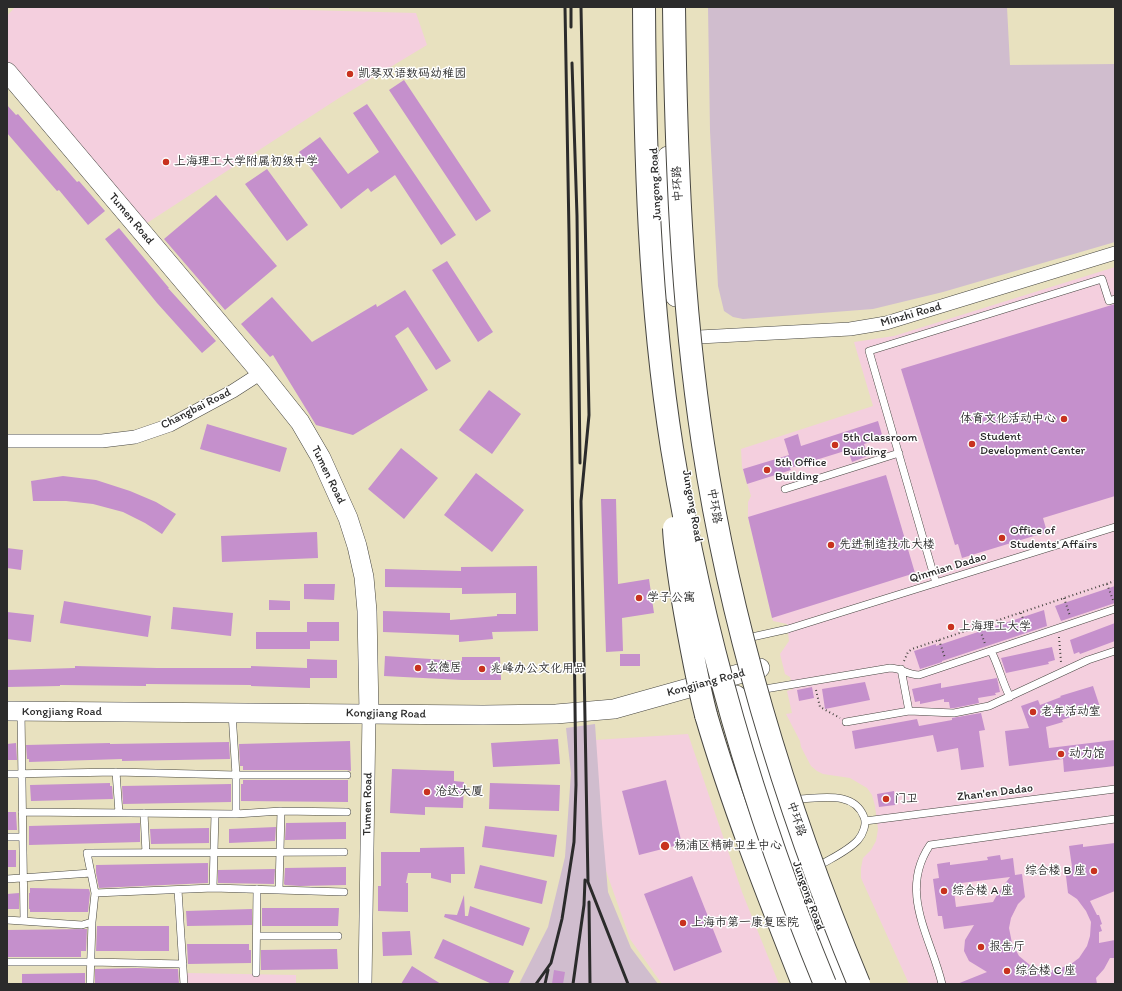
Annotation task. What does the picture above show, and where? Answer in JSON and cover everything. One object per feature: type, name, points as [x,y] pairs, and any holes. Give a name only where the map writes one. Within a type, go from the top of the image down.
[{"type":"highway","points":[[644,7],[645,136],[650,240],[660,352],[672,447],[688,536],[707,623],[755,796],[825,984]]},
{"type":"highway","name":"中环路","points":[[674,7],[675,120],[686,296],[703,444],[718,530],[737,616],[759,702],[814,870],[859,984]]},
{"type":"highway","points":[[672,447],[675,538],[680,581],[695,669],[706,715],[733,801],[763,885],[803,984]]},
{"type":"main road","name":"Jungong Road","points":[[634,7],[637,173],[644,283],[663,449],[679,538],[813,867],[868,984]]},
{"type":"main road","name":"Jungong Road","points":[[653,7],[654,187],[668,345],[693,518],[735,675]]},
{"type":"main road","name":"Jungong Road","points":[[666,7],[668,229],[687,387],[735,675],[747,798],[777,883],[816,984]]},
{"type":"main road","name":"Jungong Road","points":[[683,7],[686,172],[699,337],[713,451],[727,528],[752,637],[735,675]]},
{"type":"main road","points":[[644,283],[659,243]]},
{"type":"main road","points":[[710,518],[720,489]]},
{"type":"main road","name":"Jungong Road","points":[[735,675],[765,689],[800,799],[813,867],[840,984]]},
{"type":"main road","points":[[763,840],[813,867]]},
{"type":"main road","name":"Jungong Road","points":[[813,867],[837,951],[851,984]]},
{"type":"street","name":"Tumen Road","points":[[7,72],[261,373],[300,422],[321,458],[348,518],[357,546],[364,577],[367,611],[369,713],[365,984]]},
{"type":"street","name":"Minzhi Road","points":[[699,337],[850,329],[886,323],[1115,253]]},
{"type":"street","name":"Changbai Road","points":[[7,441],[102,441],[135,437],[170,425],[233,391],[261,373]]},
{"type":"street","name":"Kongjiang Road","points":[[14,711],[483,715],[556,714],[614,708],[735,675]]},
{"type":"lane","points":[[936,583],[869,352],[1102,279],[1109,301],[1115,299]]},
{"type":"lane","points":[[785,489],[899,453]]},
{"type":"lane","name":"Qinmian Dadao","points":[[752,637],[788,629],[1115,527]]},
{"type":"lane","points":[[765,689],[890,668],[901,669],[913,675],[919,675],[1115,610]]},
{"type":"lane","points":[[846,722],[909,711],[954,713],[989,706],[1088,660],[1115,651]]},
{"type":"lane","points":[[989,652],[998,664],[1005,688],[1010,697]]},
{"type":"lane","points":[[901,669],[909,711]]},
{"type":"lane","points":[[14,711],[22,774],[24,920]]},
{"type":"lane","points":[[232,713],[236,775],[236,814]]},
{"type":"lane","points":[[116,772],[119,813]]},
{"type":"lane","points":[[7,774],[116,772],[236,775],[347,774]]},
{"type":"lane","name":"Zhan'en Dadao","points":[[865,821],[1115,789]]},
{"type":"lane","points":[[800,799],[834,797],[844,799],[854,804],[861,810],[865,821],[864,830],[859,839],[851,846],[813,867]]},
{"type":"lane","points":[[22,812],[215,814],[281,811],[347,812]]},
{"type":"lane","points":[[279,890],[281,811]]},
{"type":"lane","points":[[144,813],[146,853]]},
{"type":"lane","points":[[213,888],[215,814]]},
{"type":"lane","points":[[942,984],[938,968],[924,932],[918,901],[918,878],[923,858],[930,845],[1115,819]]},
{"type":"lane","points":[[7,837],[22,837]]},
{"type":"lane","points":[[90,984],[92,922],[95,894],[87,853],[344,852]]},
{"type":"lane","points":[[7,879],[91,873]]},
{"type":"lane","points":[[95,894],[213,888],[344,892]]},
{"type":"lane","points":[[256,973],[257,889]]},
{"type":"lane","points":[[178,890],[184,984]]},
{"type":"lane","points":[[7,920],[82,925],[92,922]]},
{"type":"lane","points":[[256,936],[338,936]]},
{"type":"lane","points":[[7,962],[183,964]]},
{"type":"path","points":[[901,669],[906,657],[912,649],[1115,581]]},
{"type":"path","points":[[1107,584],[1115,606]]},
{"type":"path","points":[[1064,598],[1072,624]]},
{"type":"path","points":[[1021,613],[1030,638]]},
{"type":"path","points":[[979,627],[989,652]]},
{"type":"path","points":[[1060,628],[1059,650],[1062,672]]},
{"type":"path","points":[[939,640],[947,666]]},
{"type":"path","points":[[814,680],[820,707],[846,722]]},
{"type":"shaded area","name":"上海理工大学附属初级中学","points":[[15,7],[269,7],[269,9],[416,13],[427,45],[339,98],[144,225],[7,62],[7,16]]},
{"type":"shaded area","points":[[708,7],[1007,7],[1010,65],[1115,64],[1115,242],[943,292],[873,309],[743,319],[733,317],[724,311],[718,286],[710,131]]},
{"type":"shaded area","name":"上海理工大学","points":[[1115,267],[1115,984],[909,984],[861,878],[863,858],[871,850],[876,841],[878,829],[872,795],[867,788],[850,778],[823,774],[811,766],[786,714],[792,713],[787,691],[793,689],[790,677],[785,674],[780,654],[789,641],[787,624],[773,621],[748,517],[748,502],[751,496],[742,467],[741,449],[873,406],[854,342],[894,336]]},
{"type":"shaded area","points":[[595,724],[608,892],[631,948],[658,984],[519,984],[548,927],[565,857],[571,773],[566,728]]},
{"type":"shaded area","name":"杨浦区精神卫生中心","points":[[688,734],[742,892],[779,984],[662,984],[630,939],[605,868],[595,740]]},
{"type":"shaded area","points":[[187,973],[296,975],[296,984],[187,984]]},
{"type":"building","points":[[404,80],[491,211],[476,221],[389,90]]},
{"type":"building","points":[[367,104],[456,235],[441,245],[395,175],[371,192],[368,188],[341,209],[299,152],[320,137],[348,174],[379,152],[353,113]]},
{"type":"building","points":[[7,105],[16,115],[18,114],[77,182],[79,181],[105,211],[88,225],[59,190],[57,191],[7,133]]},
{"type":"building","points":[[267,169],[308,225],[287,241],[245,184]]},
{"type":"building","points":[[216,195],[277,266],[225,310],[164,239]]},
{"type":"building","points":[[119,228],[168,288],[216,341],[202,353],[157,303],[105,239]]},
{"type":"building","points":[[447,261],[493,332],[478,342],[432,270]]},
{"type":"building","points":[[405,290],[451,361],[436,370],[408,327],[395,336],[428,390],[353,435],[316,425],[273,355],[270,357],[241,324],[272,297],[312,342],[376,304],[377,307]]},
{"type":"building","points":[[1115,304],[1115,496],[1043,518],[1047,532],[962,558],[958,544],[955,545],[901,369]]},
{"type":"building","points":[[489,390],[521,414],[492,454],[459,430]]},
{"type":"building","name":"5th Classroom Building","points":[[878,421],[883,438],[864,444],[868,456],[852,462],[848,450],[790,468],[791,470],[747,484],[743,469],[789,455],[784,439],[798,434],[801,446]]},
{"type":"building","points":[[207,424],[287,448],[280,472],[200,449]]},
{"type":"building","points":[[401,448],[438,478],[404,519],[368,489]]},
{"type":"building","points":[[476,473],[524,510],[492,552],[444,515]]},
{"type":"building","name":"先进制造技术大楼","points":[[886,475],[915,573],[772,618],[748,517]]},
{"type":"building","points":[[63,476],[96,480],[130,491],[156,502],[176,514],[162,534],[145,523],[123,512],[93,504],[66,501],[33,501],[31,481]]},
{"type":"building","points":[[601,499],[616,499],[618,584],[649,579],[654,613],[622,618],[623,651],[606,652]]},
{"type":"building","points":[[317,532],[318,558],[222,562],[221,536]]},
{"type":"building","points":[[7,548],[23,550],[21,570],[7,568]]},
{"type":"building","points":[[537,566],[538,631],[492,632],[493,639],[459,642],[459,635],[383,632],[383,611],[450,613],[450,620],[497,616],[497,614],[516,614],[516,593],[462,594],[462,588],[385,587],[385,569],[461,571],[461,567]]},
{"type":"building","points":[[304,584],[335,584],[334,600],[304,599]]},
{"type":"building","points":[[1115,586],[1115,603],[1061,621],[1055,606]]},
{"type":"building","points":[[269,600],[290,601],[290,610],[269,610]]},
{"type":"building","points":[[64,601],[151,616],[148,637],[60,623]]},
{"type":"building","points":[[173,607],[233,613],[231,636],[171,629]]},
{"type":"building","points":[[1044,610],[1047,626],[920,669],[914,651],[936,644],[936,646]]},
{"type":"building","points":[[7,612],[34,615],[31,642],[7,639]]},
{"type":"building","points":[[307,622],[339,622],[339,641],[310,641],[310,649],[256,649],[256,632],[307,632]]},
{"type":"building","points":[[1115,623],[1115,641],[1080,654],[1079,652],[1074,654],[1070,640]]},
{"type":"building","points":[[1052,647],[1055,660],[1048,662],[1049,664],[1006,673],[1001,658]]},
{"type":"building","points":[[620,654],[640,654],[640,666],[620,666]]},
{"type":"building","points":[[385,656],[462,661],[462,657],[500,657],[501,680],[462,680],[384,676]]},
{"type":"building","points":[[307,659],[337,660],[337,678],[310,678],[310,688],[251,685],[146,684],[146,686],[60,685],[7,687],[7,670],[75,668],[75,666],[251,668],[251,666],[307,668]]},
{"type":"building","points":[[997,678],[1000,692],[995,693],[996,695],[978,698],[979,703],[954,708],[950,708],[949,702],[944,702],[944,699],[920,704],[920,701],[915,702],[912,689],[941,683],[941,688]]},
{"type":"building","points":[[865,682],[870,700],[825,709],[822,689]]},
{"type":"building","name":"动力馆","points":[[1093,686],[1100,707],[1062,720],[1063,722],[1046,727],[1049,748],[1115,740],[1115,766],[1064,772],[1063,759],[1009,766],[1005,731],[1029,728],[1021,706],[1038,700],[1040,705],[1061,697],[1060,696]]},
{"type":"building","points":[[812,687],[814,698],[799,701],[797,690]]},
{"type":"building","points":[[981,713],[985,730],[979,731],[984,767],[961,770],[958,748],[937,752],[933,735],[855,749],[852,731],[917,719],[919,726]]},
{"type":"building","points":[[558,739],[560,764],[493,767],[491,743]]},
{"type":"building","points":[[350,741],[351,771],[243,770],[243,766],[240,766],[239,744]]},
{"type":"building","points":[[229,742],[230,759],[122,761],[122,759],[29,762],[29,759],[27,759],[26,745],[110,743]]},
{"type":"building","points":[[16,743],[17,760],[7,760],[7,744]]},
{"type":"building","name":"沧达大厦","points":[[392,769],[454,771],[454,781],[464,782],[463,808],[425,807],[425,815],[390,813]]},
{"type":"building","points":[[243,780],[348,780],[348,802],[241,801],[241,784],[243,784]]},
{"type":"building","points":[[666,780],[682,844],[639,855],[622,791]]},
{"type":"building","points":[[110,783],[110,786],[112,786],[113,799],[31,801],[30,785]]},
{"type":"building","points":[[490,783],[560,785],[559,811],[489,809]]},
{"type":"building","points":[[231,784],[231,802],[123,804],[122,786]]},
{"type":"building","name":"门卫","points":[[894,791],[895,805],[879,807],[877,794]]},
{"type":"building","points":[[7,812],[16,812],[17,830],[7,830]]},
{"type":"building","points":[[346,822],[346,839],[285,840],[286,823]]},
{"type":"building","points":[[140,823],[140,842],[29,845],[29,826]]},
{"type":"building","points":[[485,826],[557,835],[554,857],[482,847]]},
{"type":"building","points":[[276,827],[275,841],[229,843],[229,829]]},
{"type":"building","points":[[209,828],[209,843],[151,844],[150,829]]},
{"type":"building","points":[[1115,843],[1115,891],[1090,901],[1097,915],[1099,915],[1102,924],[1100,925],[1102,931],[1099,932],[1099,943],[1115,940],[1115,958],[1110,958],[1104,969],[1096,978],[1097,984],[957,984],[987,972],[969,961],[964,951],[965,940],[974,925],[944,929],[942,916],[938,916],[933,879],[939,878],[937,864],[950,862],[950,865],[988,860],[987,857],[1000,855],[1001,860],[1013,858],[1015,875],[1022,874],[1025,897],[1018,904],[1011,918],[1009,928],[1012,943],[1019,956],[1031,966],[1046,970],[1056,970],[1071,964],[1079,958],[1087,946],[1090,936],[1091,922],[1086,911],[1077,899],[1068,893],[1065,868],[1072,867],[1069,846],[1083,844],[1083,847]],"holes":[[[1010,877],[993,902],[956,907],[953,884]]]},
{"type":"building","points":[[464,847],[465,874],[451,874],[451,883],[431,878],[431,873],[408,873],[406,883],[408,883],[408,912],[378,911],[378,886],[381,886],[381,852],[420,852],[420,848]]},
{"type":"building","points":[[7,850],[16,850],[16,867],[7,867]]},
{"type":"building","points":[[208,863],[208,883],[99,888],[96,873],[96,865]]},
{"type":"building","points":[[480,865],[547,881],[542,904],[474,888]]},
{"type":"building","points":[[346,867],[346,885],[300,886],[284,884],[285,868]]},
{"type":"building","points":[[275,869],[274,884],[218,883],[218,870]]},
{"type":"building","name":"上海市第一康复医院","points":[[692,876],[722,952],[674,971],[644,894]]},
{"type":"building","points":[[30,888],[89,889],[88,912],[30,912]]},
{"type":"building","points":[[19,893],[19,909],[7,909],[7,894]]},
{"type":"building","points":[[464,895],[465,916],[468,916],[470,906],[530,928],[523,946],[444,917],[445,914],[457,915]]},
{"type":"building","points":[[262,908],[339,908],[338,926],[262,926]]},
{"type":"building","points":[[252,909],[252,925],[187,926],[186,911]]},
{"type":"building","points":[[97,926],[169,926],[169,951],[96,951]]},
{"type":"building","points":[[87,929],[86,951],[81,951],[81,957],[7,957],[7,930]]},
{"type":"building","points":[[410,931],[412,955],[383,956],[382,932]]},
{"type":"building","points":[[443,939],[514,971],[508,984],[492,984],[434,958]]},
{"type":"building","points":[[187,944],[249,944],[249,950],[251,950],[251,963],[188,964]]},
{"type":"building","points":[[337,949],[338,969],[261,970],[261,950]]},
{"type":"building","points":[[412,966],[441,984],[401,984]]},
{"type":"building","points":[[95,969],[178,969],[179,984],[95,984]]},
{"type":"building","points":[[554,970],[565,972],[563,984],[552,984]]},
{"type":"building","points":[[85,973],[85,984],[22,984],[22,974]]},
{"type":"railway","points":[[536,984],[551,963],[562,919],[574,842],[576,785],[565,7]]},
{"type":"railway","points":[[571,7],[571,27]]},
{"type":"railway","points":[[581,7],[589,415],[581,501],[588,882],[628,984]]},
{"type":"railway","points":[[572,63],[577,216],[580,463]]},
{"type":"railway","points":[[573,984],[584,905],[585,880]]},
{"type":"railway","points":[[589,902],[590,984]]},
{"type":"railway","points":[[545,984],[548,970]]},
{"type":"place","name":"凯琴双语数码幼稚园","points":[[350,74]]},
{"type":"place","name":"上海理工大学附属初级中学","points":[[166,162]]},
{"type":"place","name":"体育文化活动中心","points":[[1064,419]]},
{"type":"place","name":"Student Development Center","points":[[972,444]]},
{"type":"place","name":"5th Classroom Building","points":[[835,445]]},
{"type":"place","name":"5th Office Building","points":[[767,470]]},
{"type":"place","name":"Office of Students' Affairs","points":[[1002,538]]},
{"type":"place","name":"先进制造技术大楼","points":[[831,545]]},
{"type":"place","name":"学子公寓","points":[[639,598]]},
{"type":"place","name":"上海理工大学","points":[[951,627]]},
{"type":"place","name":"玄德居","points":[[418,668]]},
{"type":"place","name":"兆峰办公文化用品","points":[[482,669]]},
{"type":"place","name":"老年活动室","points":[[1033,712]]},
{"type":"place","name":"动力馆","points":[[1061,754]]},
{"type":"place","name":"沧达大厦","points":[[427,792]]},
{"type":"place","name":"门卫","points":[[886,799]]},
{"type":"place","name":"杨浦区精神卫生中心","points":[[665,846]]},
{"type":"place","name":"综合楼 B 座","points":[[1094,871]]},
{"type":"place","name":"综合楼 A 座","points":[[944,891]]},
{"type":"place","name":"上海市第一康复医院","points":[[683,923]]},
{"type":"place","name":"报告厅","points":[[981,947]]},
{"type":"place","name":"综合楼 C 座","points":[[1007,971]]}]
